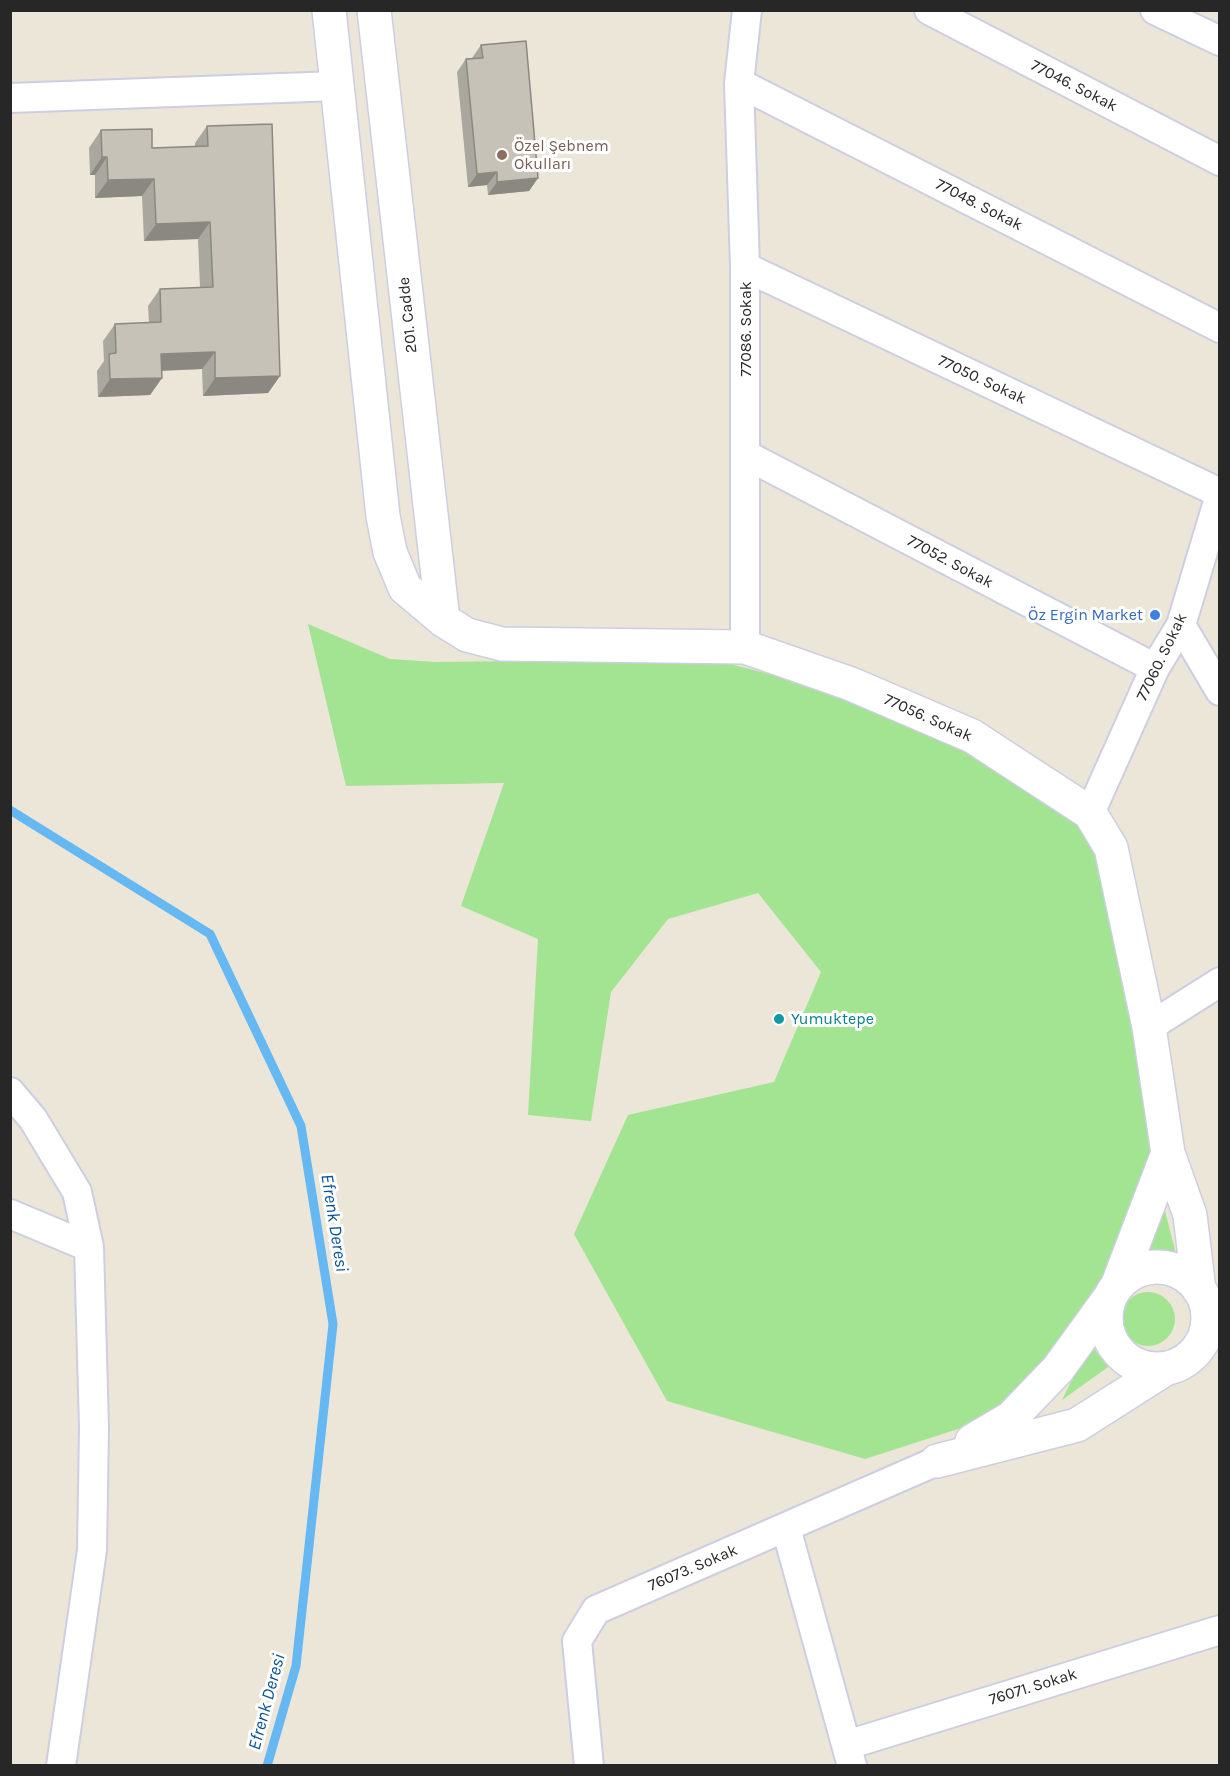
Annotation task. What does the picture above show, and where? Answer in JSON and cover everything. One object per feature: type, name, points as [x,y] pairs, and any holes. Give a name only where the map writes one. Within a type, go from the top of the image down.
[{"type":"street","points":[[10,98],[337,86],[328,10]]},
{"type":"street","name":"201. Cadde","points":[[374,10],[443,620]]},
{"type":"street","name":"77086. Sokak","points":[[745,647],[746,267],[739,83],[747,10]]},
{"type":"street","name":"77046. Sokak","points":[[929,10],[1220,161]]},
{"type":"street","points":[[1155,10],[1220,41]]},
{"type":"street","name":"77048. Sokak","points":[[739,83],[1220,328]]},
{"type":"street","name":"77056. Sokak","points":[[337,86],[383,516],[390,552],[405,588],[443,620],[467,635],[502,644],[745,647],[851,684],[972,736],[1090,813],[1111,848],[1149,1028],[1168,1153],[1190,1215],[1208,1301]]},
{"type":"street","name":"77050. Sokak","points":[[746,267],[1220,494]]},
{"type":"street","name":"77052. Sokak","points":[[746,455],[1155,668]]},
{"type":"street","name":"77060. Sokak","points":[[1090,813],[1155,668],[1181,625],[1220,494]]},
{"type":"street","points":[[1181,625],[1220,691]]},
{"type":"street","points":[[1149,1028],[1220,982]]},
{"type":"street","points":[[10,1092],[33,1119],[77,1192],[89,1247],[94,1428],[92,1550],[61,1766]]},
{"type":"street","points":[[1165,1369],[1149,1369],[1133,1364],[1120,1355],[1109,1339],[1105,1320],[1113,1292],[1168,1153]]},
{"type":"street","points":[[10,1214],[89,1247]]},
{"type":"street","points":[[1153,1267],[1171,1269],[1186,1277],[1208,1301],[1211,1342],[1181,1364],[1165,1369],[1077,1425],[937,1461],[1011,1418],[1058,1369],[1113,1292],[1134,1272],[1153,1267]]},
{"type":"street","name":"76073. Sokak","points":[[589,1766],[577,1641],[596,1610],[937,1461]]},
{"type":"street","points":[[786,1528],[849,1755]]},
{"type":"street","name":"76071. Sokak","points":[[849,1755],[1220,1630]]},
{"type":"green space","name":"Yumuktepe","points":[[308,624],[390,659],[436,662],[685,659],[722,662],[797,681],[971,747],[1073,820],[1093,844],[1102,866],[1153,1122],[1151,1168],[1095,1307],[989,1419],[865,1459],[667,1401],[574,1234],[628,1115],[774,1082],[821,972],[758,893],[668,919],[611,992],[591,1121],[528,1115],[538,939],[461,906],[504,783],[346,786]]},
{"type":"green space","points":[[1163,1203],[1177,1258],[1141,1257]]},
{"type":"green space","points":[[1143,1292],[1153,1292],[1167,1300],[1173,1309],[1175,1319],[1173,1329],[1167,1338],[1153,1346],[1143,1346],[1126,1334],[1121,1324],[1121,1314],[1133,1297]]},
{"type":"green space","points":[[1090,1343],[1108,1367],[1062,1400]]},
{"type":"building","points":[[526,41],[538,178],[497,182],[497,172],[477,174],[466,59],[483,58],[481,45]]},
{"type":"building","points":[[272,124],[280,376],[215,378],[215,352],[161,354],[162,378],[110,379],[109,354],[116,353],[115,324],[161,322],[160,289],[213,287],[210,222],[156,224],[154,179],[108,180],[107,157],[102,157],[101,130],[152,129],[152,148],[208,146],[207,126]]},
{"type":"waterway","name":"Efrenk Deresi","points":[[10,810],[210,934],[301,1126],[333,1324],[296,1666],[267,1766]]},
{"type":"place","name":"Özel Şebnem Okulları","points":[[502,155]]},
{"type":"place","name":"Öz Ergin Market","points":[[1155,615]]},
{"type":"place","name":"Yumuktepe","points":[[779,1019]]}]
